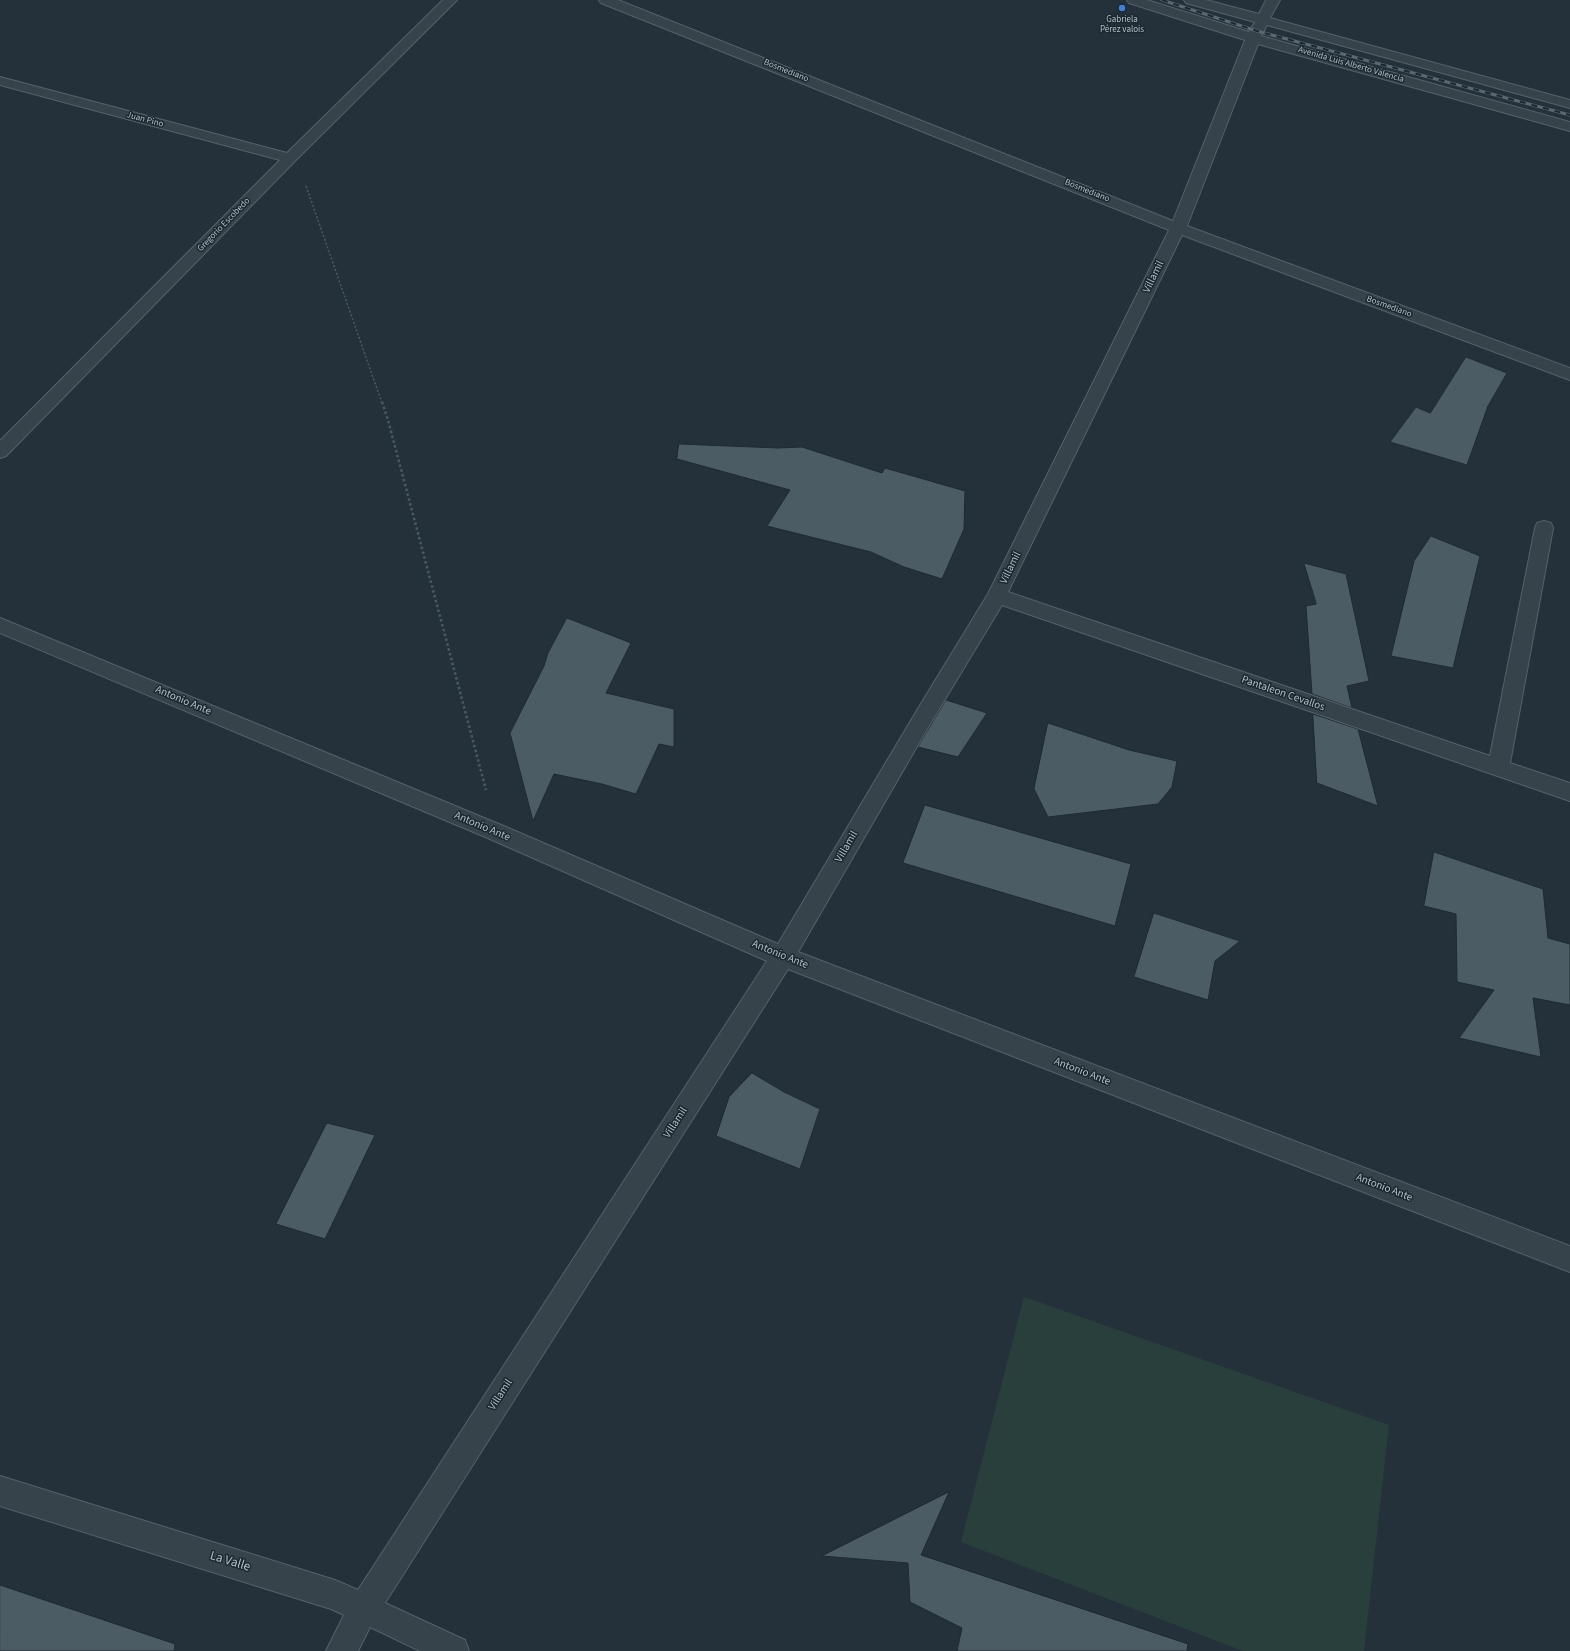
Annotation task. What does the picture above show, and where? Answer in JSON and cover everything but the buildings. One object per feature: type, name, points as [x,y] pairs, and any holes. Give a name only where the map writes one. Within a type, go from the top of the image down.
[{"type":"street","name":"Gregorio Escobedo","points":[[0,452],[290,158],[450,0]]},
{"type":"street","name":"Bosmediano","points":[[606,0],[1178,228],[1570,374]]},
{"type":"street","name":"Avenida Luis Alberto Valencia","points":[[1134,0],[1253,38],[1570,126]]},
{"type":"street","name":"Avenida Luis Alberto Valencia","points":[[1191,0],[1262,21],[1570,104]]},
{"type":"street","name":"Villamil","points":[[341,1651],[364,1608],[783,957],[926,712],[996,596],[1178,228],[1253,38],[1273,0]]},
{"type":"street","name":"Juan Pino","points":[[0,82],[290,158]]},
{"type":"street","points":[[1498,767],[1544,528]]},
{"type":"street","name":"Pantaleon Cevallos","points":[[996,596],[1570,792]]},
{"type":"street","name":"Antonio Ante","points":[[0,625],[498,833],[783,957],[1570,1259]]},
{"type":"street","name":"La Valle","points":[[0,1491],[335,1595],[454,1651]]},
{"type":"path","points":[[290,158],[310,191],[388,420],[498,833]]},
{"type":"green space","points":[[1024,1297],[1389,1425],[1364,1651],[1243,1651],[961,1542]]},
{"type":"railway","points":[[1162,0],[1257,31],[1570,115]]},
{"type":"place","name":"Gabriela Pérez valois","points":[[1122,8]]}]
